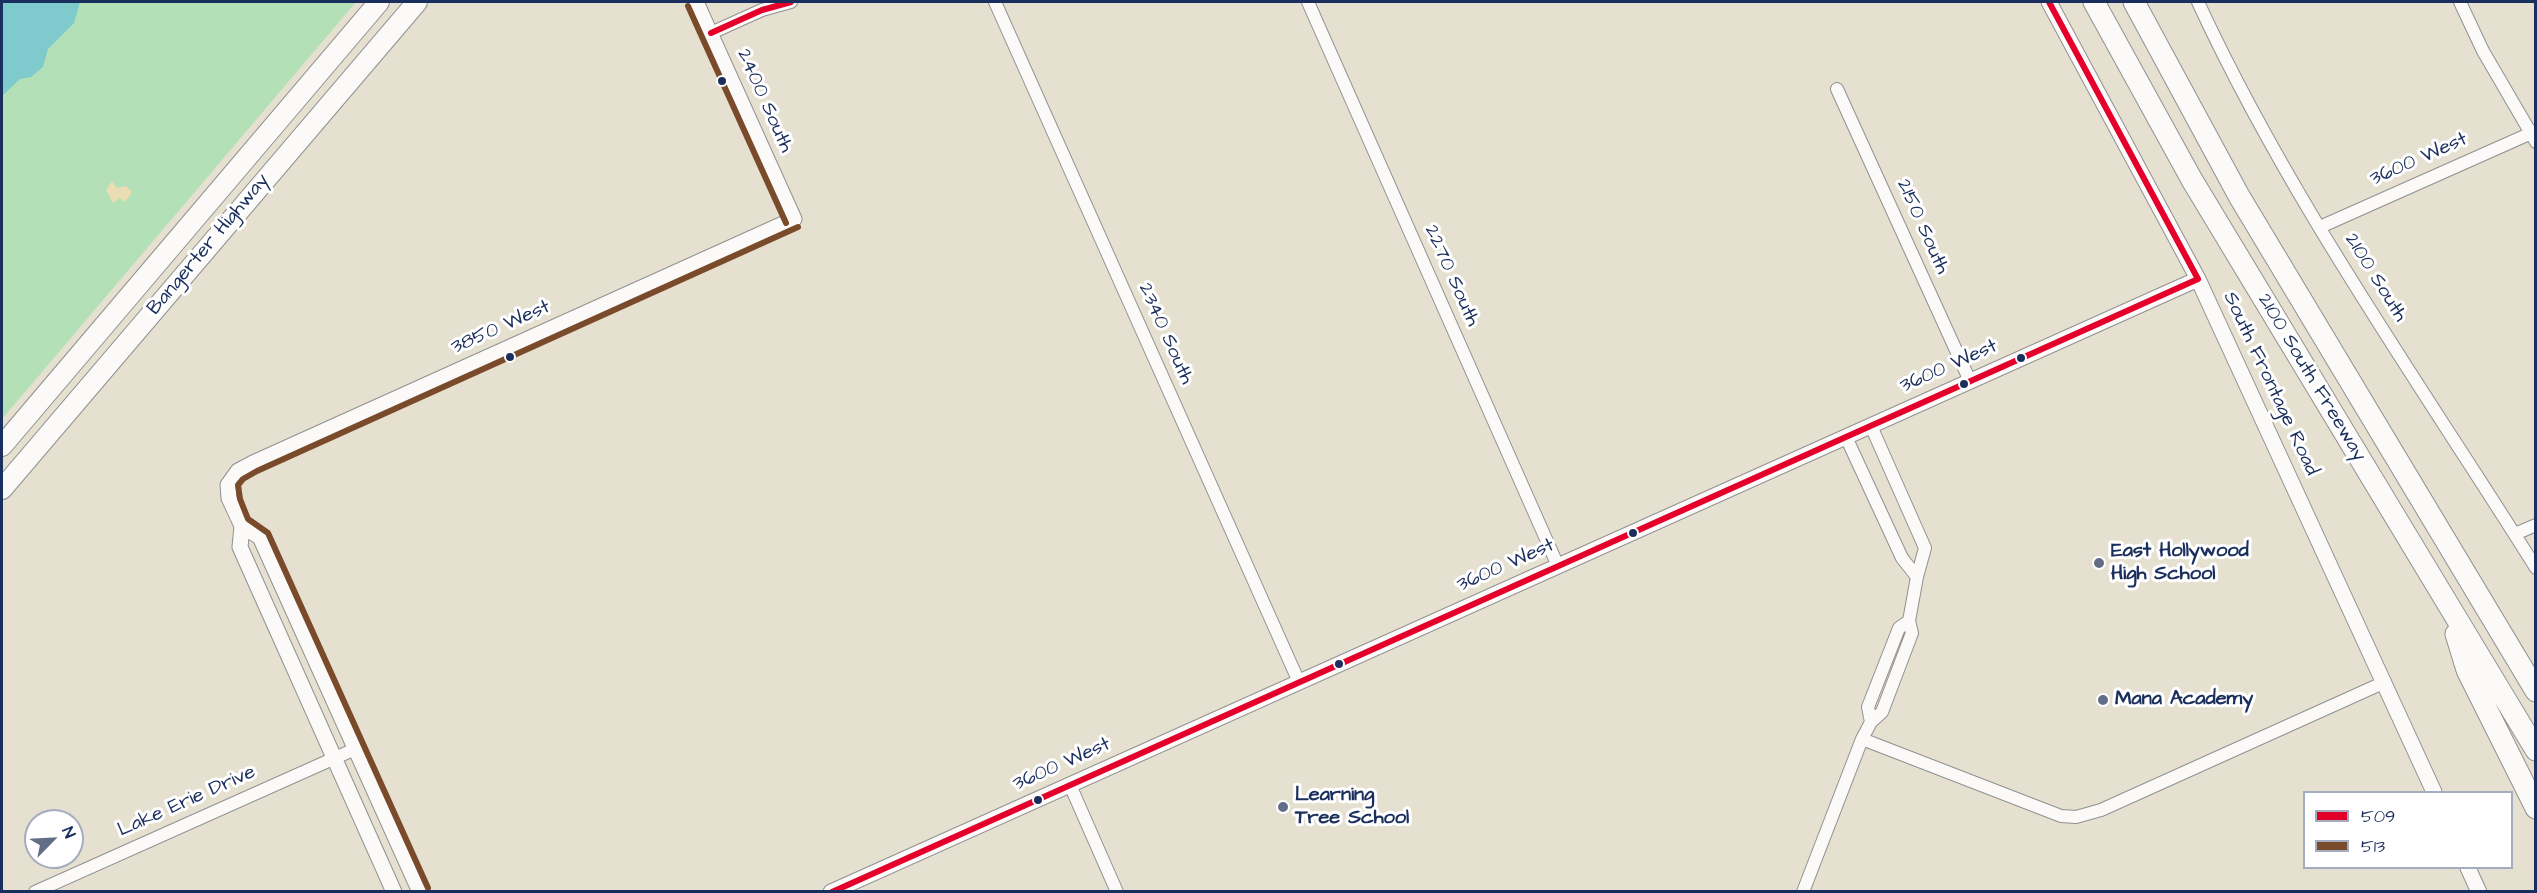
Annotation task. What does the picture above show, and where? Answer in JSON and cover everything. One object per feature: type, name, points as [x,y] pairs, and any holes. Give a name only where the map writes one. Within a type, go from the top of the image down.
[{"type":"highway","name":"Bangerter Highway","points":[[2,446],[379,2]]},
{"type":"highway","name":"Bangerter Highway","points":[[2,489],[417,2]]},
{"type":"highway","name":"2100 South Freeway","points":[[2094,2],[2192,180],[2535,750]]},
{"type":"highway","name":"2100 South Freeway","points":[[2134,2],[2239,196],[2535,691]]},
{"type":"highway","points":[[2382,438],[2506,630],[2535,669]]},
{"type":"highway","points":[[2446,602],[2467,670],[2535,808]]},
{"type":"street","name":"2400 South","points":[[696,2],[794,219]]},
{"type":"street","points":[[711,33],[749,15],[791,2]]},
{"type":"street","name":"2340 South","points":[[995,2],[1299,682]]},
{"type":"street","name":"2270 South","points":[[1308,2],[1558,566]]},
{"type":"street","name":"South Frontage Road","points":[[2049,2],[2198,279],[2434,791]]},
{"type":"street","name":"2100 South","points":[[2198,2],[2229,69],[2320,227],[2535,568]]},
{"type":"street","points":[[2460,2],[2483,51],[2534,136]]},
{"type":"street","name":"2150 South","points":[[1838,89],[1970,381]]},
{"type":"street","name":"3600 West","points":[[2320,227],[2534,136]]},
{"type":"street","name":"3850 West","points":[[242,526],[229,498],[230,481],[238,471],[794,219]]},
{"type":"street","name":"3600 West","points":[[831,891],[2198,279]]},
{"type":"street","points":[[1803,891],[1870,722],[1868,707],[1899,628],[1909,621],[1925,548],[1871,426]]},
{"type":"street","points":[[1846,437],[1902,558],[1917,577]]},
{"type":"street","points":[[2515,534],[2535,525]]},
{"type":"street","points":[[394,891],[240,547],[242,526],[260,537],[420,891]]},
{"type":"street","points":[[1862,739],[2061,816],[2076,817],[2101,810],[2385,682]]},
{"type":"street","name":"Lake Erie Drive","points":[[35,891],[355,749]]},
{"type":"street","points":[[1070,785],[1117,891]]},
{"type":"street","points":[[2469,869],[2479,891]]},
{"type":"green space","points":[[20,2],[356,2],[2,419],[2,44]]},
{"type":"sand","points":[[112,181],[117,188],[126,186],[132,192],[125,202],[120,198],[113,203],[106,190]]},
{"type":"water","points":[[3,2],[80,2],[74,23],[48,49],[43,67],[31,77],[20,79],[2,96],[2,7]]},
{"type":"transit line","name":"509","points":[[711,33],[762,10],[791,2]]},
{"type":"transit line","name":"509","points":[[2049,2],[2198,279]]},
{"type":"transit line","name":"513","points":[[688,6],[786,223]]},
{"type":"transit line","name":"513","points":[[428,888],[268,533],[248,519],[240,499],[238,485],[243,479],[257,471],[798,227]]},
{"type":"transit line","name":"509","points":[[832,892],[2198,279]]},
{"type":"place","name":"East Hollywood High School","points":[[2099,563]]},
{"type":"place","name":"Mana Academy","points":[[2103,700]]},
{"type":"place","name":"Learning Tree School","points":[[1283,807]]}]
